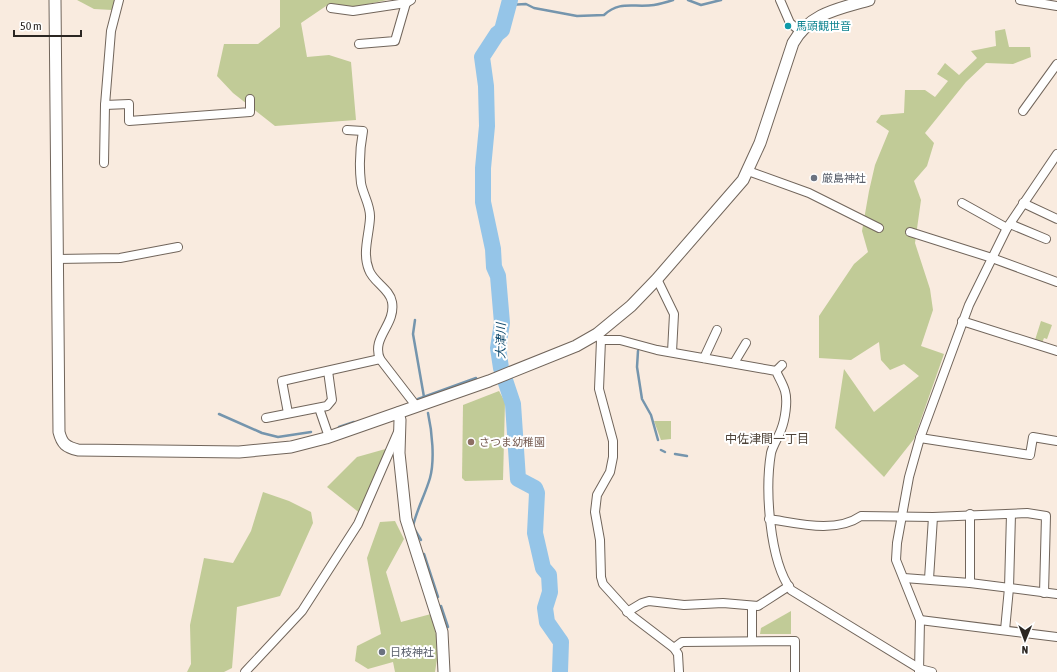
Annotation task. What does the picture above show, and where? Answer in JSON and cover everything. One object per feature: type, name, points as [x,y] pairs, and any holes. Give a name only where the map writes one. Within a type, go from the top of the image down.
[{"type":"street","points":[[55,0],[59,432],[62,442],[68,448],[78,450],[239,452],[291,447],[329,437],[489,381],[599,337],[657,280],[718,210],[748,170],[760,143],[793,42],[800,31],[823,14],[856,2],[869,0]]},
{"type":"street","points":[[104,163],[111,31],[119,0]]},
{"type":"street","points":[[1020,0],[1057,6]]},
{"type":"street","points":[[331,8],[353,11],[408,1],[395,41],[359,44]]},
{"type":"street","points":[[780,1],[790,24],[800,31]]},
{"type":"street","points":[[1023,111],[1057,64]]},
{"type":"street","points":[[106,105],[129,104],[129,121],[250,112],[250,99]]},
{"type":"street","points":[[347,130],[363,131],[361,140],[361,184],[370,217],[366,242],[367,261],[369,271],[387,292],[392,301],[391,315],[385,331],[378,342],[377,352],[380,359],[417,407]]},
{"type":"street","points":[[919,671],[920,620],[896,560],[897,543],[903,517],[909,477],[920,438],[962,321],[1009,226],[1057,154]]},
{"type":"street","points":[[748,170],[809,192],[879,228]]},
{"type":"street","points":[[962,202],[1009,226],[1046,239]]},
{"type":"street","points":[[1023,203],[1057,219]]},
{"type":"street","points":[[910,232],[992,258],[1057,282]]},
{"type":"street","points":[[57,259],[120,258],[178,247]]},
{"type":"street","points":[[657,280],[674,314],[672,352]]},
{"type":"street","points":[[962,321],[1057,351]]},
{"type":"street","points":[[704,358],[717,330]]},
{"type":"street","points":[[599,337],[776,371]]},
{"type":"street","points":[[599,337],[599,389],[613,441],[613,457],[610,472],[597,495],[595,512],[600,540],[601,577],[603,584],[627,612],[674,648],[678,654],[679,672]]},
{"type":"street","points":[[734,363],[746,343]]},
{"type":"street","points":[[288,413],[282,381],[380,359]]},
{"type":"street","points":[[776,371],[782,365]]},
{"type":"street","points":[[266,418],[328,406],[332,400],[328,371]]},
{"type":"street","points":[[776,371],[785,392],[785,411],[783,426],[772,451],[769,476],[769,519],[785,581],[791,590],[919,671],[932,672]]},
{"type":"street","points":[[319,408],[329,437]]},
{"type":"street","points":[[398,413],[399,453],[406,519],[442,632],[444,672]]},
{"type":"street","points":[[245,672],[298,616],[310,600],[358,524],[399,429]]},
{"type":"street","points":[[920,438],[1030,455],[1033,437],[1057,440]]},
{"type":"street","points":[[769,519],[821,526],[850,521],[860,516],[932,517],[970,514],[1027,513],[1046,516],[1044,593]]},
{"type":"street","points":[[970,514],[970,583]]},
{"type":"street","points":[[1005,630],[1009,588],[1011,514]]},
{"type":"street","points":[[929,579],[932,517]]},
{"type":"street","points":[[904,578],[970,583],[1057,594]]},
{"type":"street","points":[[627,612],[642,603],[649,601],[684,605],[723,603],[752,607],[758,606],[788,586]]},
{"type":"street","points":[[752,607],[752,641]]},
{"type":"street","points":[[920,620],[1057,637]]},
{"type":"street","points":[[674,648],[682,642],[795,641],[795,672]]},
{"type":"green space","points":[[77,0],[115,0],[112,10],[94,9]]},
{"type":"green space","points":[[280,0],[387,0],[354,7],[329,4],[301,23],[307,57],[329,55],[351,62],[356,120],[275,126],[233,93],[217,76],[224,44],[258,44],[280,27]]},
{"type":"green space","points":[[1005,29],[1009,47],[1030,47],[1031,57],[1013,64],[986,63],[966,82],[925,133],[934,143],[927,166],[914,181],[921,200],[915,243],[930,289],[933,310],[921,346],[944,354],[914,439],[884,477],[835,428],[844,369],[874,412],[919,376],[904,364],[890,370],[881,360],[879,342],[851,360],[819,358],[819,316],[854,264],[868,252],[862,231],[875,165],[889,131],[876,122],[881,115],[904,113],[905,90],[925,90],[935,97],[948,81],[937,74],[945,63],[959,75],[977,58],[971,51],[996,46],[995,31]]},
{"type":"green space","points":[[1041,321],[1052,325],[1047,339],[1044,338],[1042,343],[1035,340]]},
{"type":"green space","points":[[499,391],[505,402],[503,480],[465,481],[462,478],[463,405]]},
{"type":"green space","points":[[654,421],[671,421],[671,439],[661,440]]},
{"type":"green space","points":[[389,448],[361,514],[327,487],[357,457]]},
{"type":"green space","points":[[263,492],[289,501],[311,512],[313,523],[280,596],[237,607],[232,668],[224,672],[187,672],[191,664],[190,625],[204,558],[233,563],[251,531]]},
{"type":"green space","points":[[395,521],[404,539],[386,572],[401,622],[431,614],[439,647],[435,672],[395,672],[393,662],[368,669],[355,661],[357,646],[381,634],[367,558],[380,522]]},
{"type":"green space","points":[[791,611],[791,634],[760,634],[761,628]]},
{"type":"waterway","name":"大津川","points":[[510,0],[502,30],[497,34],[482,57],[486,86],[487,126],[483,168],[483,202],[493,249],[494,267],[498,276],[502,323],[498,348],[501,368],[513,404],[518,479],[535,488],[537,493],[535,533],[543,568],[549,575],[550,592],[545,608],[547,622],[561,642],[560,672]]},
{"type":"waterway","points":[[508,5],[526,4],[534,8],[577,16],[604,15],[610,10],[622,6],[647,6],[673,0]]},
{"type":"waterway","points":[[688,0],[701,5],[721,0]]},
{"type":"waterway","points":[[415,320],[413,334],[424,397]]},
{"type":"waterway","points":[[638,351],[637,367],[642,399],[651,415],[658,440]]},
{"type":"waterway","points":[[418,399],[476,378]]},
{"type":"waterway","points":[[413,526],[432,471],[431,428],[428,413]]},
{"type":"waterway","points":[[219,414],[262,433],[278,437],[311,432]]},
{"type":"waterway","points":[[339,427],[354,422]]},
{"type":"waterway","points":[[661,450],[665,452]]},
{"type":"waterway","points":[[675,454],[687,456]]},
{"type":"waterway","points":[[415,530],[421,540]]},
{"type":"waterway","points":[[424,554],[438,597]]},
{"type":"waterway","points":[[441,606],[448,627]]},
{"type":"place","name":"馬頭観世音","points":[[788,26]]},
{"type":"place","name":"厳島神社","points":[[814,178]]},
{"type":"place","name":"さつま幼稚園","points":[[471,442]]},
{"type":"place","name":"日枝神社","points":[[382,652]]},
{"type":"district","name":"中佐津間一丁目","points":[[767,439]]}]
